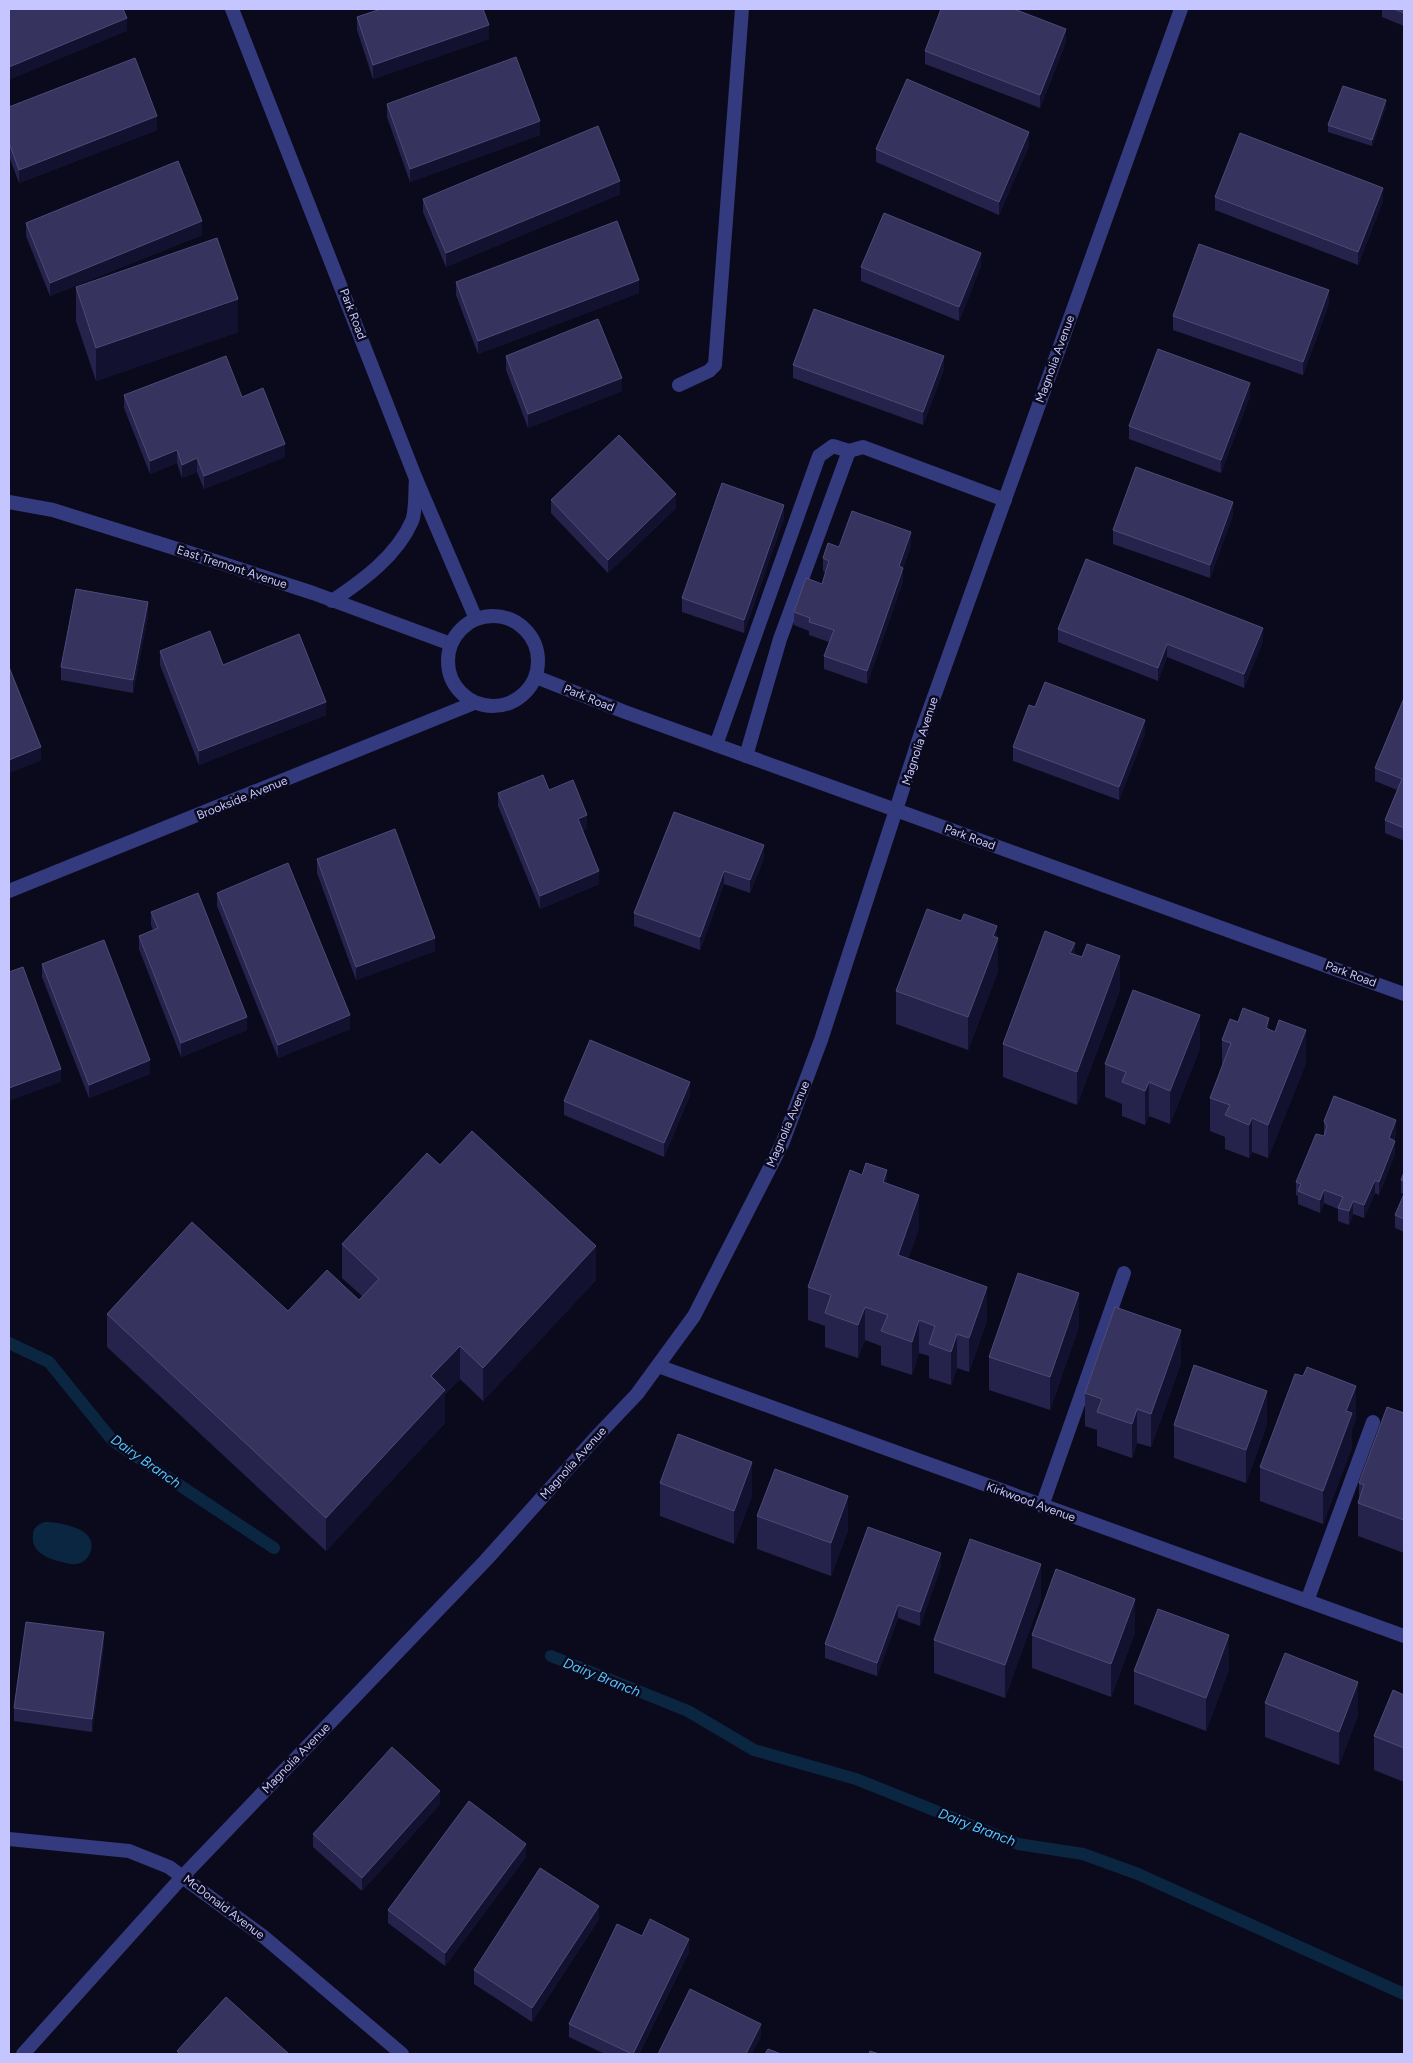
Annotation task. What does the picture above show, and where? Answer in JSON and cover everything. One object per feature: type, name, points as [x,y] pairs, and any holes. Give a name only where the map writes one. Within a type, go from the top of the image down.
[{"type":"street","name":"Park Road","points":[[232,9],[416,478],[476,619]]},
{"type":"street","points":[[678,385],[709,371],[715,365],[742,9]]},
{"type":"street","name":"Magnolia Avenue","points":[[23,2054],[184,1875],[486,1560],[598,1434],[637,1394],[694,1316],[782,1144],[821,1040],[921,734],[1181,9]]},
{"type":"street","points":[[716,745],[819,456],[833,446],[849,451],[863,447],[1005,500]]},
{"type":"street","points":[[746,756],[780,639],[849,451]]},
{"type":"street","points":[[332,601],[363,580],[396,547],[413,520],[416,478]]},
{"type":"street","name":"East Tremont Avenue","points":[[9,502],[53,510],[332,601],[451,644]]},
{"type":"street","points":[[493,616],[510,619],[525,628],[535,642],[538,660],[536,677],[528,690],[517,700],[504,706],[489,707],[474,702],[460,692],[451,677],[448,660],[451,644],[461,629],[476,619],[493,616]]},
{"type":"street","name":"Park Road","points":[[536,677],[746,756],[1404,994]]},
{"type":"street","name":"Brookside Avenue","points":[[9,891],[474,702]]},
{"type":"street","points":[[1042,1506],[1124,1273]]},
{"type":"street","name":"Kirkwood Avenue","points":[[658,1366],[1404,1636]]},
{"type":"street","points":[[1307,1601],[1373,1422]]},
{"type":"street","name":"McDonald Avenue","points":[[9,1839],[129,1851],[170,1867],[184,1875],[264,1937],[402,2054]]},
{"type":"water","points":[[45,1522],[68,1525],[88,1536],[92,1546],[86,1560],[81,1563],[71,1564],[51,1559],[39,1552],[33,1542],[33,1533],[36,1527]]},
{"type":"building","points":[[9,9],[123,9],[127,18],[9,67]]},
{"type":"building","points":[[381,9],[483,9],[489,25],[373,65],[357,17]]},
{"type":"building","points":[[941,9],[1014,9],[1066,29],[1040,95],[925,51]]},
{"type":"building","points":[[1394,9],[1404,9],[1404,13]]},
{"type":"building","points":[[516,57],[540,121],[410,169],[387,104]]},
{"type":"building","points":[[135,58],[157,116],[19,170],[9,143],[9,107]]},
{"type":"building","points":[[907,79],[1029,132],[999,202],[876,149]]},
{"type":"building","points":[[1343,86],[1386,100],[1372,140],[1328,125]]},
{"type":"building","points":[[598,126],[620,181],[446,253],[423,199]]},
{"type":"building","points":[[1240,133],[1383,188],[1358,252],[1215,197]]},
{"type":"building","points":[[178,161],[202,221],[50,283],[26,223]]},
{"type":"building","points":[[884,213],[981,253],[959,307],[861,267]]},
{"type":"building","points":[[617,221],[639,280],[478,341],[456,282]]},
{"type":"building","points":[[217,238],[238,299],[96,348],[76,287]]},
{"type":"building","points":[[1199,244],[1329,290],[1303,362],[1173,316]]},
{"type":"building","points":[[814,309],[944,356],[923,412],[793,365]]},
{"type":"building","points":[[598,319],[622,378],[528,414],[506,356]]},
{"type":"building","points":[[1158,349],[1250,383],[1221,460],[1129,426]]},
{"type":"building","points":[[226,356],[242,397],[263,388],[285,444],[204,476],[197,458],[182,465],[177,450],[150,461],[124,395]]},
{"type":"building","points":[[619,435],[676,494],[608,560],[551,500]]},
{"type":"building","points":[[1136,467],[1233,502],[1210,565],[1113,530]]},
{"type":"building","points":[[722,483],[784,505],[744,620],[682,598]]},
{"type":"building","points":[[852,511],[911,532],[899,566],[903,568],[867,671],[824,656],[834,630],[809,622],[810,618],[794,612],[806,578],[822,584],[829,561],[823,558],[828,543],[839,547]]},
{"type":"building","points":[[1086,559],[1263,628],[1244,674],[1167,644],[1158,668],[1058,629]]},
{"type":"building","points":[[76,589],[148,602],[133,680],[61,667]]},
{"type":"building","points":[[210,631],[223,665],[299,634],[326,702],[199,751],[160,651]]},
{"type":"building","points":[[9,667],[41,747],[9,760]]},
{"type":"building","points":[[1045,682],[1145,720],[1119,787],[1013,747],[1029,705],[1035,707]]},
{"type":"building","points":[[1404,698],[1404,828],[1385,820],[1402,779],[1375,768]]},
{"type":"building","points":[[543,775],[549,790],[573,780],[587,815],[578,819],[599,871],[540,896],[498,793]]},
{"type":"building","points":[[674,812],[764,845],[750,880],[724,871],[700,937],[634,913]]},
{"type":"building","points":[[395,829],[435,938],[356,967],[317,859]]},
{"type":"building","points":[[288,863],[350,1015],[278,1045],[217,893]]},
{"type":"building","points":[[198,893],[247,1017],[181,1043],[139,936],[158,928],[151,912]]},
{"type":"building","points":[[927,909],[961,921],[964,914],[997,926],[993,936],[998,938],[968,1017],[896,991]]},
{"type":"building","points":[[1045,931],[1075,943],[1070,953],[1082,957],[1087,944],[1120,956],[1077,1072],[1003,1044]]},
{"type":"building","points":[[104,940],[150,1060],[89,1085],[42,964]]},
{"type":"building","points":[[23,967],[61,1069],[9,1088],[9,972]]},
{"type":"building","points":[[1133,990],[1200,1015],[1170,1091],[1149,1082],[1145,1091],[1122,1082],[1126,1072],[1105,1064]]},
{"type":"building","points":[[1243,1008],[1269,1018],[1266,1028],[1275,1032],[1279,1020],[1306,1030],[1268,1125],[1252,1118],[1249,1125],[1225,1115],[1230,1105],[1210,1098],[1231,1043],[1222,1040],[1230,1019],[1238,1022]]},
{"type":"building","points":[[590,1040],[690,1082],[664,1143],[564,1101]]},
{"type":"building","points":[[1334,1096],[1396,1120],[1389,1138],[1395,1141],[1379,1182],[1375,1180],[1364,1205],[1353,1201],[1349,1211],[1338,1208],[1343,1197],[1324,1190],[1320,1200],[1298,1191],[1301,1184],[1296,1182],[1316,1134],[1324,1136],[1327,1126],[1324,1121]]},
{"type":"building","points":[[472,1131],[596,1246],[483,1368],[460,1346],[431,1376],[445,1390],[326,1518],[107,1314],[192,1222],[288,1311],[327,1270],[359,1300],[379,1279],[342,1244],[427,1153],[440,1165]]},
{"type":"building","points":[[866,1163],[887,1170],[883,1182],[919,1195],[898,1255],[987,1287],[969,1338],[957,1334],[951,1352],[929,1344],[935,1326],[919,1320],[912,1342],[881,1331],[888,1315],[865,1307],[858,1325],[825,1313],[831,1295],[808,1287],[850,1170],[862,1175]]},
{"type":"building","points":[[1404,1194],[1404,1219],[1395,1215]]},
{"type":"building","points":[[1018,1273],[1079,1293],[1050,1377],[989,1357]]},
{"type":"building","points":[[1115,1307],[1181,1330],[1151,1414],[1137,1409],[1132,1424],[1097,1412],[1102,1399],[1085,1393]]},
{"type":"building","points":[[1194,1365],[1267,1391],[1246,1450],[1174,1425]]},
{"type":"building","points":[[1307,1367],[1356,1386],[1346,1411],[1352,1413],[1323,1491],[1260,1467],[1295,1374],[1303,1376]]},
{"type":"building","points":[[1387,1407],[1404,1413],[1404,1520],[1358,1503],[1364,1485],[1359,1483]]},
{"type":"building","points":[[678,1434],[752,1462],[734,1511],[660,1483]]},
{"type":"building","points":[[775,1469],[848,1496],[831,1543],[757,1516]]},
{"type":"building","points":[[868,1527],[941,1553],[920,1612],[898,1605],[877,1663],[825,1644]]},
{"type":"building","points":[[970,1539],[1041,1564],[1005,1665],[934,1640]]},
{"type":"building","points":[[1056,1569],[1135,1599],[1111,1664],[1032,1635]]},
{"type":"building","points":[[1158,1609],[1229,1635],[1206,1698],[1134,1671]]},
{"type":"building","points":[[26,1622],[104,1632],[92,1719],[14,1708]]},
{"type":"building","points":[[1285,1653],[1358,1682],[1339,1732],[1265,1703]]},
{"type":"building","points":[[1393,1690],[1404,1695],[1404,1748],[1374,1736]]},
{"type":"building","points":[[392,1747],[440,1791],[362,1878],[313,1834]]},
{"type":"building","points":[[469,1801],[526,1844],[445,1953],[388,1910]]},
{"type":"building","points":[[540,1868],[599,1906],[532,2008],[474,1970]]},
{"type":"building","points":[[650,1919],[689,1939],[632,2054],[569,2024],[617,1924],[642,1936]]},
{"type":"building","points":[[690,1989],[761,2024],[746,2054],[658,2054]]},
{"type":"building","points":[[226,1997],[289,2054],[180,2054],[177,2051]]},
{"type":"building","points":[[768,2049],[781,2054],[765,2054]]},
{"type":"waterway","name":"Dairy Branch","points":[[9,1343],[49,1362],[113,1441],[274,1548]]},
{"type":"waterway","name":"Dairy Branch","points":[[551,1656],[688,1711],[754,1750],[856,1779],[1018,1844],[1083,1854],[1138,1874],[1404,1994]]}]
